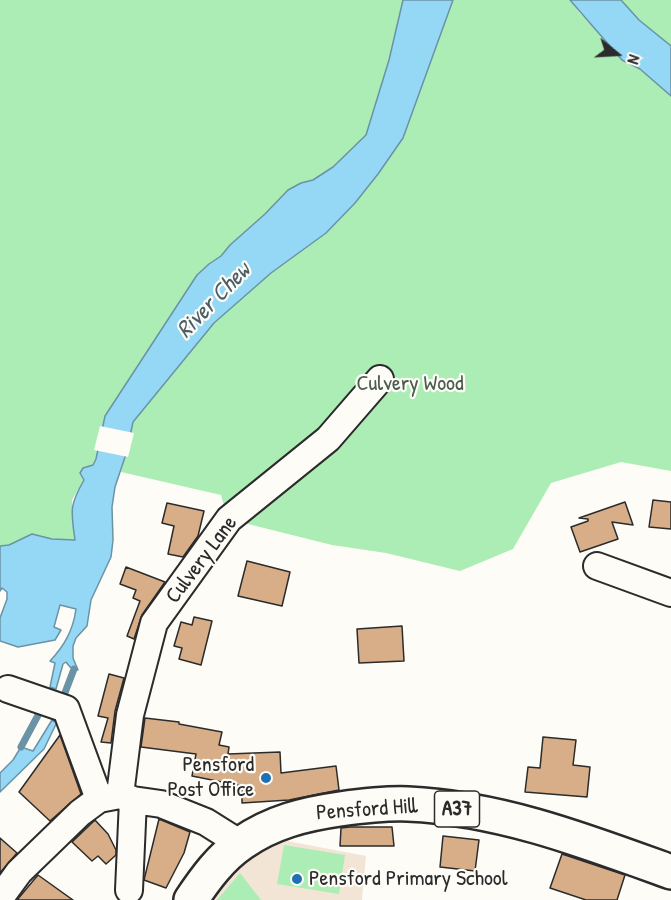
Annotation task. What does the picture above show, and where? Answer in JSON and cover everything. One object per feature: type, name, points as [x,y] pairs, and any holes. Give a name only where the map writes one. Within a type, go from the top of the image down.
[{"type":"highway","name":"Pensford Hill","points":[[241,844],[273,825],[307,815],[367,806],[407,804],[460,809],[509,819],[565,835],[671,872]]},
{"type":"highway","name":"A37","points":[[191,900],[213,870],[241,844]]},
{"type":"street","name":"Culvery Lane","points":[[129,890],[118,798],[130,715],[154,623],[229,519],[327,439],[380,379]]},
{"type":"street","points":[[597,566],[671,593]]},
{"type":"street","points":[[8,689],[66,709],[118,798]]},
{"type":"street","points":[[0,898],[19,872],[80,813],[118,798],[161,804],[206,822],[241,844]]},
{"type":"shaded area","name":"Pensford Primary School","points":[[282,840],[366,856],[362,900],[212,900],[246,861]]},
{"type":"green space","points":[[0,0],[403,0],[389,60],[366,135],[333,167],[313,180],[288,190],[221,256],[197,275],[105,416],[96,459],[72,500],[75,540],[52,539],[32,534],[9,545],[0,546]]},
{"type":"green space","name":"Culvery Wood","points":[[453,0],[570,0],[627,64],[640,69],[671,96],[671,471],[621,462],[551,483],[513,549],[460,571],[386,553],[332,545],[228,519],[221,495],[121,472],[133,422],[196,343],[226,311],[271,273],[326,233],[378,174],[403,138]]},
{"type":"green space","points":[[621,0],[671,0],[671,46],[639,20]]},
{"type":"green space","points":[[284,845],[345,855],[339,894],[277,884]]},
{"type":"green space","points":[[240,873],[261,900],[217,900]]},
{"type":"water","name":"River Chew","points":[[403,0],[453,0],[403,138],[355,203],[326,233],[271,273],[214,323],[133,422],[127,451],[115,487],[112,507],[111,557],[91,600],[87,626],[76,638],[73,646],[73,658],[78,670],[70,667],[66,662],[63,664],[56,689],[50,687],[55,663],[50,661],[67,638],[76,609],[60,605],[54,627],[61,630],[55,640],[18,647],[0,641],[0,618],[7,599],[7,592],[2,588],[0,591],[0,546],[9,545],[32,534],[52,539],[75,540],[72,509],[84,480],[80,473],[83,468],[93,465],[96,459],[105,416],[197,275],[221,256],[288,190],[313,180],[333,167],[366,135],[389,60]]},
{"type":"water","points":[[570,0],[621,0],[639,20],[671,46],[671,96],[640,69],[622,60]]},
{"type":"water","points":[[52,720],[58,720],[44,749],[0,792],[0,773],[13,760],[21,747],[33,751]]},
{"type":"pier","points":[[100,426],[134,433],[128,457],[94,450]]},
{"type":"building","points":[[653,500],[671,502],[671,529],[649,527]]},
{"type":"building","points":[[625,502],[633,525],[612,522],[618,539],[580,552],[571,527],[588,521],[588,519],[579,518]]},
{"type":"building","points":[[167,503],[204,511],[198,536],[183,557],[168,554],[174,526],[162,523]]},
{"type":"building","points":[[247,561],[290,572],[282,606],[238,596]]},
{"type":"building","points":[[126,567],[165,582],[142,615],[134,639],[127,636],[140,601],[133,598],[136,590],[120,584]]},
{"type":"building","points":[[194,617],[212,621],[201,665],[179,659],[182,648],[174,646],[181,622],[192,625]]},
{"type":"building","points":[[402,626],[404,661],[359,663],[357,629]]},
{"type":"building","points":[[109,674],[124,678],[115,711],[111,743],[101,742],[108,718],[98,716]]},
{"type":"building","points":[[145,718],[179,722],[179,724],[222,732],[219,745],[229,747],[228,754],[280,752],[281,773],[336,766],[339,790],[289,800],[242,803],[242,786],[192,776],[196,754],[141,747]]},
{"type":"building","points":[[60,735],[81,794],[50,821],[19,792]]},
{"type":"building","points":[[543,737],[576,740],[573,765],[590,767],[587,797],[525,792],[528,767],[540,768]]},
{"type":"building","points":[[159,819],[190,832],[184,853],[166,888],[144,880]]},
{"type":"building","points":[[95,820],[108,834],[116,850],[116,855],[106,864],[98,856],[92,861],[72,842]]},
{"type":"building","points":[[392,827],[394,846],[340,846],[341,828]]},
{"type":"building","points":[[443,836],[479,840],[475,871],[440,867]]},
{"type":"building","points":[[0,838],[17,853],[0,873]]},
{"type":"building","points":[[562,854],[625,875],[617,900],[586,900],[550,888]]},
{"type":"building","points":[[38,875],[73,900],[17,900]]},
{"type":"waterway","name":"River Chew","points":[[55,719],[74,669]]},
{"type":"waterway","name":"River Chew","points":[[21,747],[43,706]]},
{"type":"place","name":"Pensford Post Office","points":[[266,778]]},
{"type":"place","name":"Pensford Primary School","points":[[297,879]]}]
